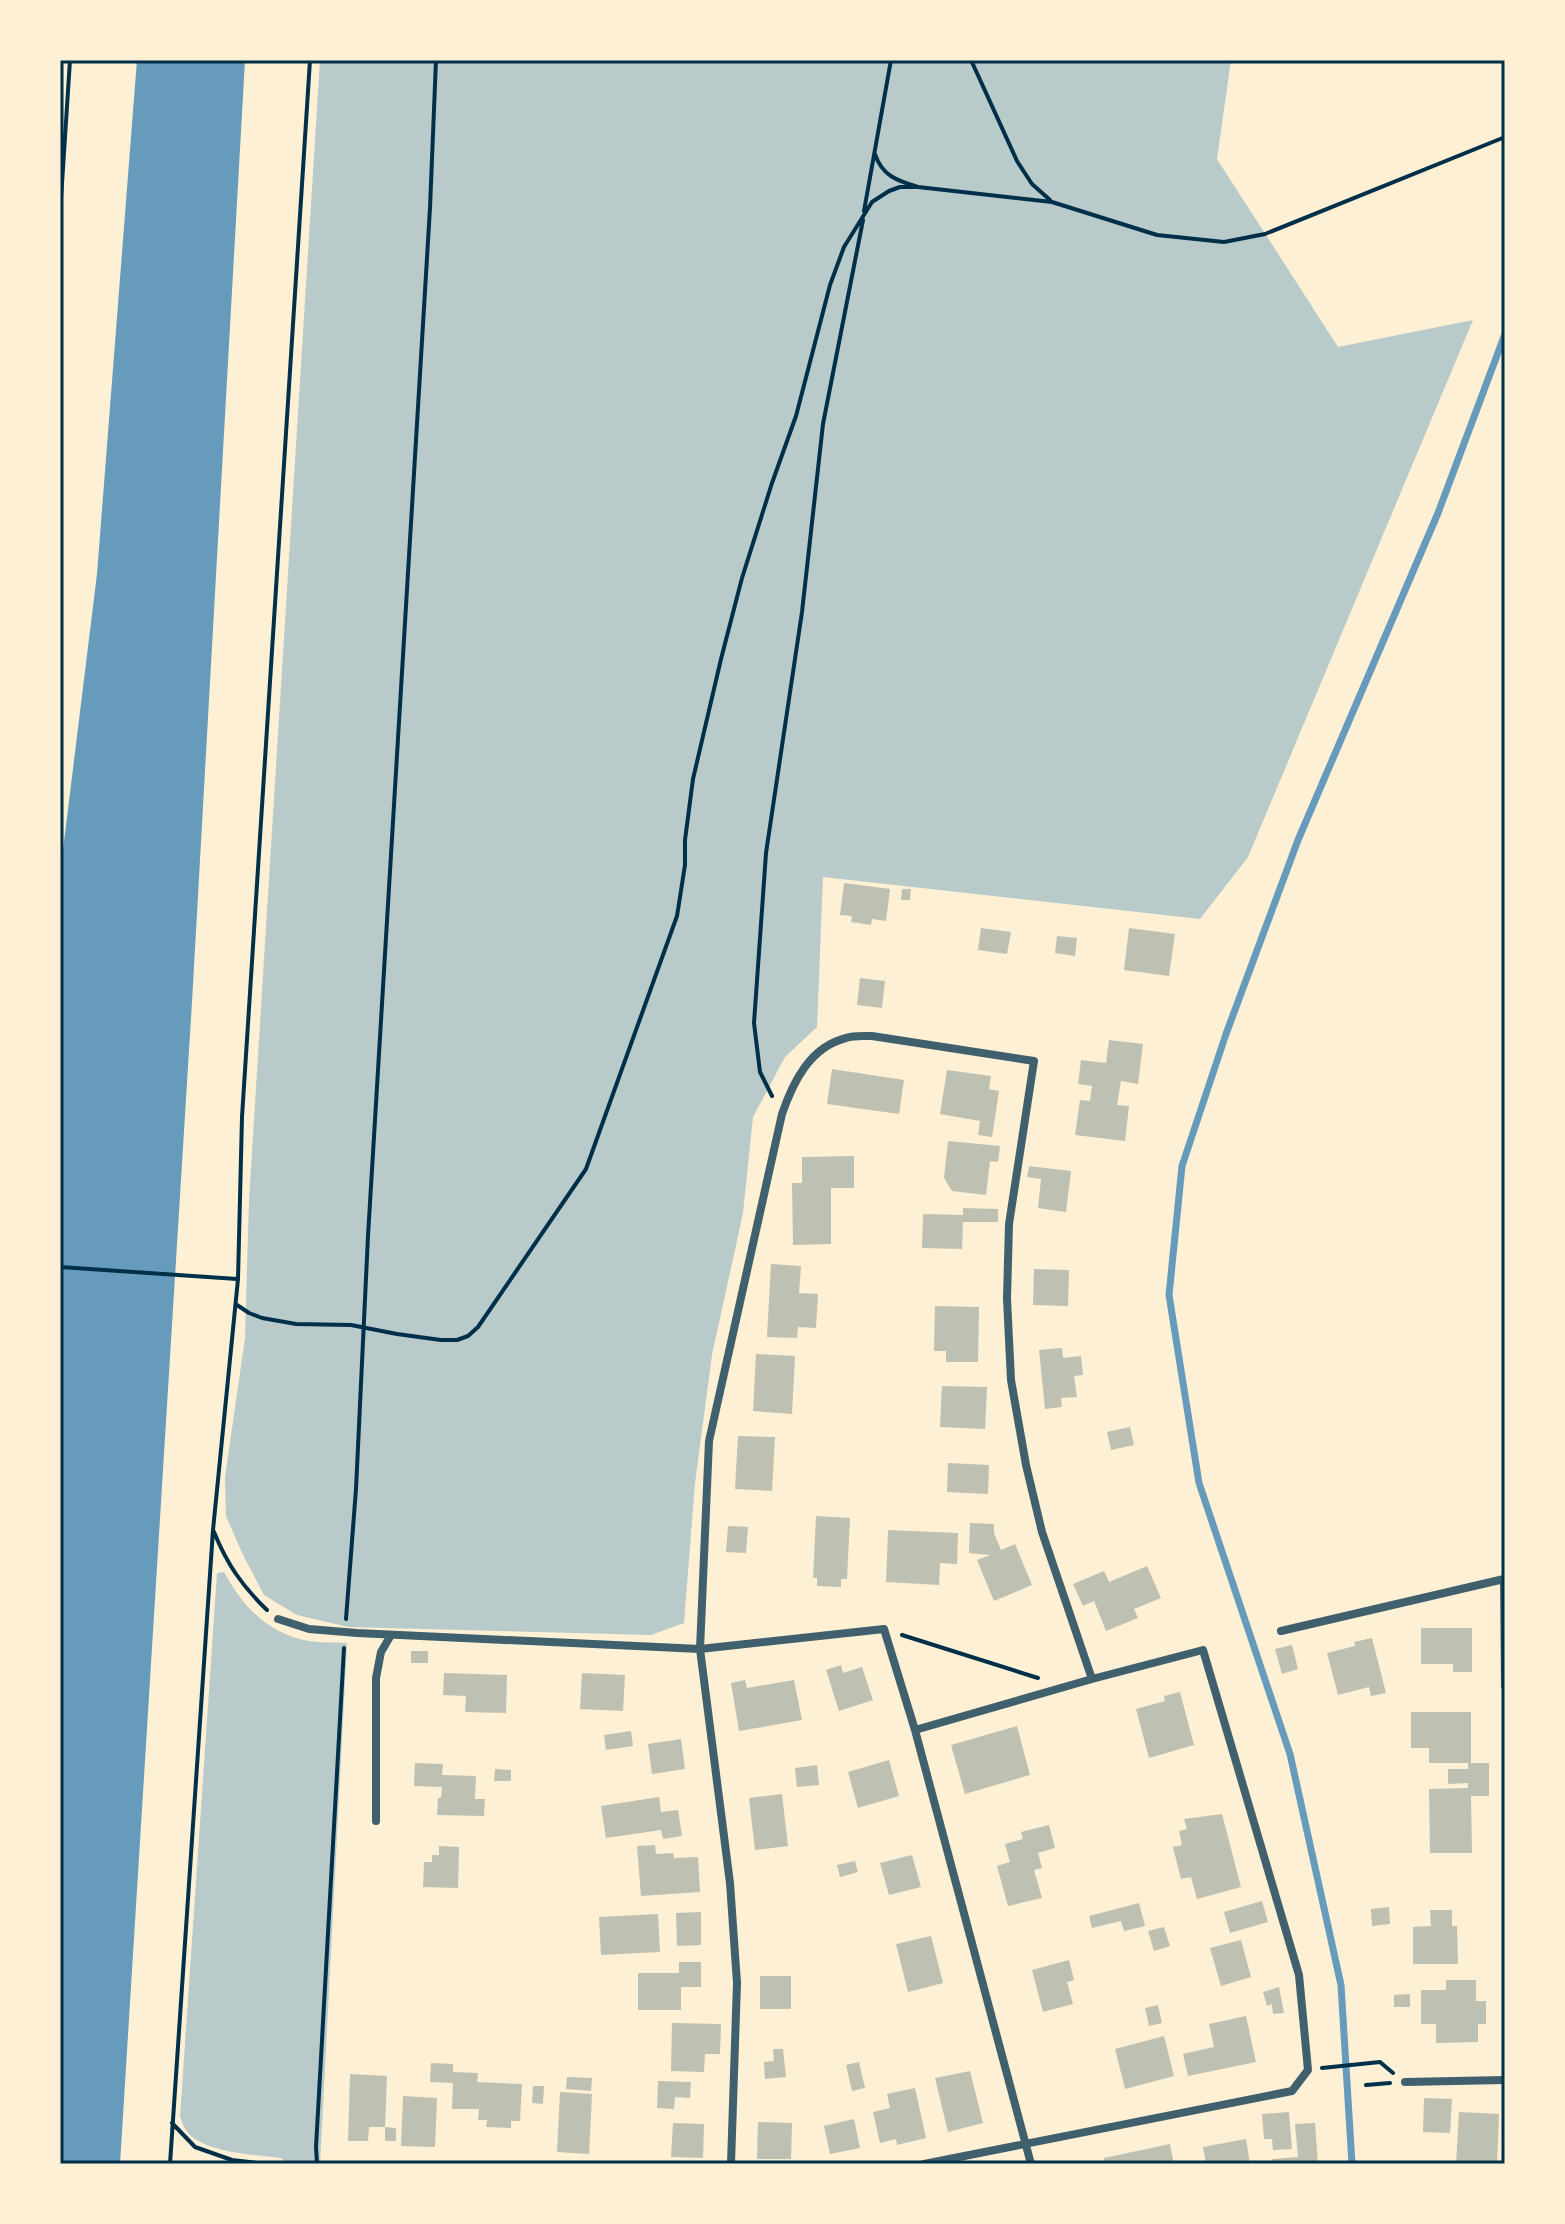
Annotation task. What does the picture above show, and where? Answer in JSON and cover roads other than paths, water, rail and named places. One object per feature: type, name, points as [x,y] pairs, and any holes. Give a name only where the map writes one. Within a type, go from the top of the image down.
[{"type":"street","points":[[731,2164],[737,1983],[730,1883],[700,1649],[709,1441],[790,1090],[812,1058],[825,1047],[846,1038],[872,1036],[1034,1061],[1009,1224],[1007,1299],[1011,1380],[1042,1532],[1092,1679]]},
{"type":"street","points":[[1281,1631],[1504,1579],[1505,1686]]},
{"type":"street","points":[[278,1619],[309,1629],[391,1635],[700,1649],[884,1629],[915,1730],[1031,2164]]},
{"type":"street","points":[[376,1821],[376,1678],[381,1652],[391,1635]]},
{"type":"street","points":[[915,1730],[1203,1650],[1299,1975],[1308,2070],[1292,2091],[924,2164]]},
{"type":"street","points":[[1405,2082],[1505,2080]]},
{"type":"water","points":[[137,60],[245,60],[192,1002],[120,2164],[60,2164],[60,874],[97,574]]},
{"type":"waterway","points":[[1352,2164],[1341,1985],[1290,1754],[1199,1483],[1169,1295],[1182,1166],[1226,1034],[1298,840],[1438,513],[1505,334]]}]
